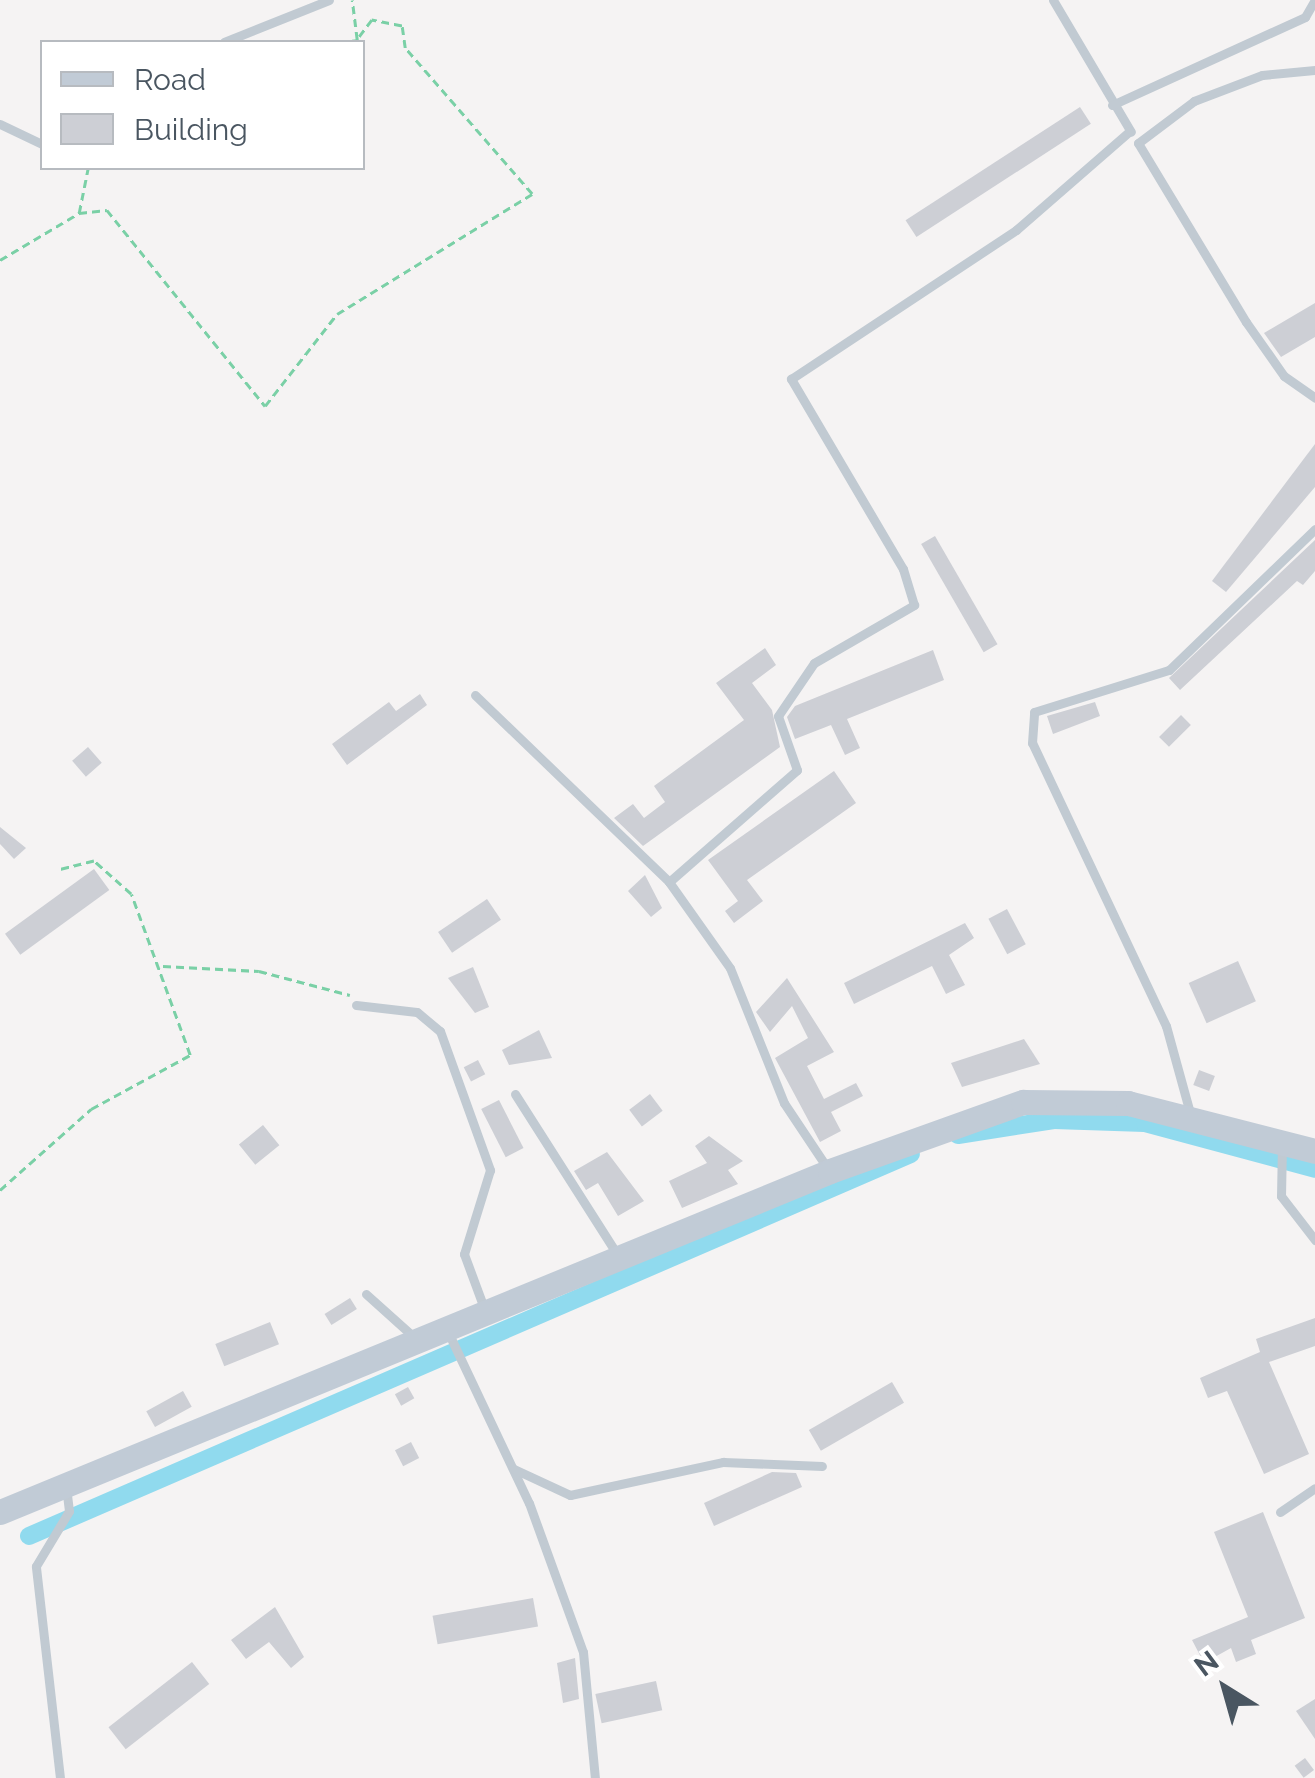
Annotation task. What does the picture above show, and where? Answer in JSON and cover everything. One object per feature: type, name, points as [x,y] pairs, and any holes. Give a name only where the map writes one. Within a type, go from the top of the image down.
[{"type":"street","points":[[14,1506],[64,1479],[448,1332],[830,1171],[1023,1102],[1072,1096],[1190,1116],[1315,1151]]},
{"type":"lane","points":[[229,40],[329,0]]},
{"type":"lane","points":[[1054,0],[1112,105],[1246,322],[1284,376],[1315,398]]},
{"type":"lane","points":[[1112,105],[1305,16],[1315,0]]},
{"type":"lane","points":[[1138,142],[1194,101],[1262,75],[1315,70]]},
{"type":"lane","points":[[0,124],[40,143]]},
{"type":"lane","points":[[668,882],[797,770],[778,716],[814,663],[914,605],[902,569],[791,379],[1016,230],[1130,131]]},
{"type":"lane","points":[[1190,1116],[1166,1026],[1032,742],[1034,712],[1169,670],[1315,530]]},
{"type":"lane","points":[[475,695],[668,882],[730,968],[784,1103],[830,1171]]},
{"type":"lane","points":[[356,1005],[417,1012],[440,1030],[490,1170],[464,1254],[487,1316]]},
{"type":"lane","points":[[514,1094],[621,1259]]},
{"type":"lane","points":[[1283,1141],[1282,1196],[1315,1240]]},
{"type":"lane","points":[[366,1294],[420,1343]]},
{"type":"lane","points":[[448,1332],[512,1468],[582,1652],[595,1778]]},
{"type":"lane","points":[[512,1468],[570,1495],[723,1462],[822,1466]]},
{"type":"lane","points":[[60,1778],[36,1566],[68,1511],[64,1479]]},
{"type":"lane","points":[[1280,1512],[1315,1488]]},
{"type":"path","points":[[352,0],[357,40]]},
{"type":"path","points":[[0,260],[79,213],[107,210],[265,406],[337,314],[532,194],[405,48],[402,26],[372,20],[357,40]]},
{"type":"path","points":[[79,213],[88,170]]},
{"type":"path","points":[[0,1190],[91,1109],[190,1055],[161,966],[111,868],[94,861],[58,870]]},
{"type":"path","points":[[161,966],[275,974],[345,989],[356,1005]]},
{"type":"building","points":[[1080,107],[1091,124],[916,237],[906,220]]},
{"type":"building","points":[[1315,303],[1315,337],[1281,357],[1264,333]]},
{"type":"building","points":[[1315,444],[1315,487],[1226,592],[1212,581]]},
{"type":"building","points":[[935,536],[998,644],[984,652],[921,544]]},
{"type":"building","points":[[1315,540],[1315,571],[1303,585],[1297,581],[1180,690],[1169,678]]},
{"type":"building","points":[[765,648],[776,665],[752,683],[772,710],[780,747],[643,846],[614,818],[633,804],[644,818],[665,802],[654,786],[744,720],[716,683]]},
{"type":"building","points":[[933,650],[944,680],[847,719],[860,748],[845,755],[831,725],[795,739],[787,717],[795,706]]},
{"type":"building","points":[[420,694],[427,705],[347,765],[332,744],[389,702],[396,711]]},
{"type":"building","points":[[1095,702],[1100,716],[1053,734],[1047,716]]},
{"type":"building","points":[[1181,715],[1191,725],[1169,747],[1159,737]]},
{"type":"building","points":[[88,747],[102,763],[86,777],[72,761]]},
{"type":"building","points":[[834,771],[856,803],[747,880],[763,901],[734,923],[725,911],[738,901],[708,860]]},
{"type":"building","points":[[0,827],[26,848],[14,859],[0,844]]},
{"type":"building","points":[[94,869],[109,890],[20,955],[5,934]]},
{"type":"building","points":[[645,875],[662,908],[651,917],[628,891]]},
{"type":"building","points":[[487,899],[501,920],[452,953],[438,932]]},
{"type":"building","points":[[1007,909],[1026,944],[1007,954],[988,919]]},
{"type":"building","points":[[965,923],[974,938],[949,955],[965,985],[946,994],[932,966],[854,1004],[844,983]]},
{"type":"building","points":[[1238,961],[1256,1001],[1207,1023],[1189,983]]},
{"type":"building","points":[[473,967],[489,1007],[475,1013],[448,978]]},
{"type":"building","points":[[787,978],[834,1052],[807,1066],[824,1099],[856,1083],[863,1096],[831,1112],[841,1131],[820,1142],[775,1058],[808,1038],[792,1006],[770,1032],[756,1012]]},
{"type":"building","points":[[539,1030],[552,1058],[509,1065],[502,1050]]},
{"type":"building","points":[[1024,1039],[1040,1064],[962,1087],[951,1063]]},
{"type":"building","points":[[478,1060],[485,1074],[471,1082],[464,1067]]},
{"type":"building","points":[[1199,1070],[1215,1076],[1209,1091],[1193,1085]]},
{"type":"building","points":[[650,1094],[663,1111],[642,1126],[629,1110]]},
{"type":"building","points":[[499,1100],[524,1148],[506,1157],[481,1109]]},
{"type":"building","points":[[263,1125],[279,1145],[255,1165],[239,1145]]},
{"type":"building","points":[[709,1136],[743,1161],[728,1170],[738,1184],[682,1208],[669,1181],[707,1163],[695,1146]]},
{"type":"building","points":[[607,1152],[644,1201],[618,1216],[598,1183],[586,1190],[574,1171]]},
{"type":"building","points":[[350,1298],[357,1309],[331,1325],[325,1314]]},
{"type":"building","points":[[1315,1318],[1315,1346],[1269,1362],[1309,1454],[1264,1474],[1227,1391],[1208,1398],[1200,1378],[1260,1352],[1256,1339]]},
{"type":"building","points":[[270,1322],[279,1344],[224,1366],[215,1344]]},
{"type":"building","points":[[892,1382],[904,1403],[821,1451],[809,1430]]},
{"type":"building","points":[[408,1387],[414,1398],[401,1406],[395,1394]]},
{"type":"building","points":[[183,1391],[192,1407],[155,1427],[146,1411]]},
{"type":"building","points":[[411,1442],[419,1458],[403,1466],[395,1450]]},
{"type":"building","points":[[772,1472],[796,1473],[802,1487],[714,1526],[704,1503]]},
{"type":"building","points":[[1263,1512],[1305,1618],[1251,1640],[1256,1654],[1236,1662],[1231,1648],[1204,1663],[1192,1640],[1248,1617],[1214,1532]]},
{"type":"building","points":[[533,1598],[538,1627],[438,1644],[433,1616]]},
{"type":"building","points":[[275,1607],[304,1657],[291,1668],[269,1642],[246,1659],[231,1640]]},
{"type":"building","points":[[575,1658],[579,1699],[563,1703],[557,1663]]},
{"type":"building","points":[[192,1662],[209,1684],[126,1749],[108,1727]]},
{"type":"building","points":[[656,1681],[662,1710],[602,1723],[595,1694]]},
{"type":"building","points":[[1315,1699],[1315,1739],[1296,1711]]},
{"type":"building","points":[[1305,1758],[1314,1770],[1304,1778],[1295,1766]]},
{"type":"waterway","points":[[958,1135],[1054,1120],[1145,1123],[1315,1169]]},
{"type":"waterway","points":[[29,1536],[911,1154]]}]
